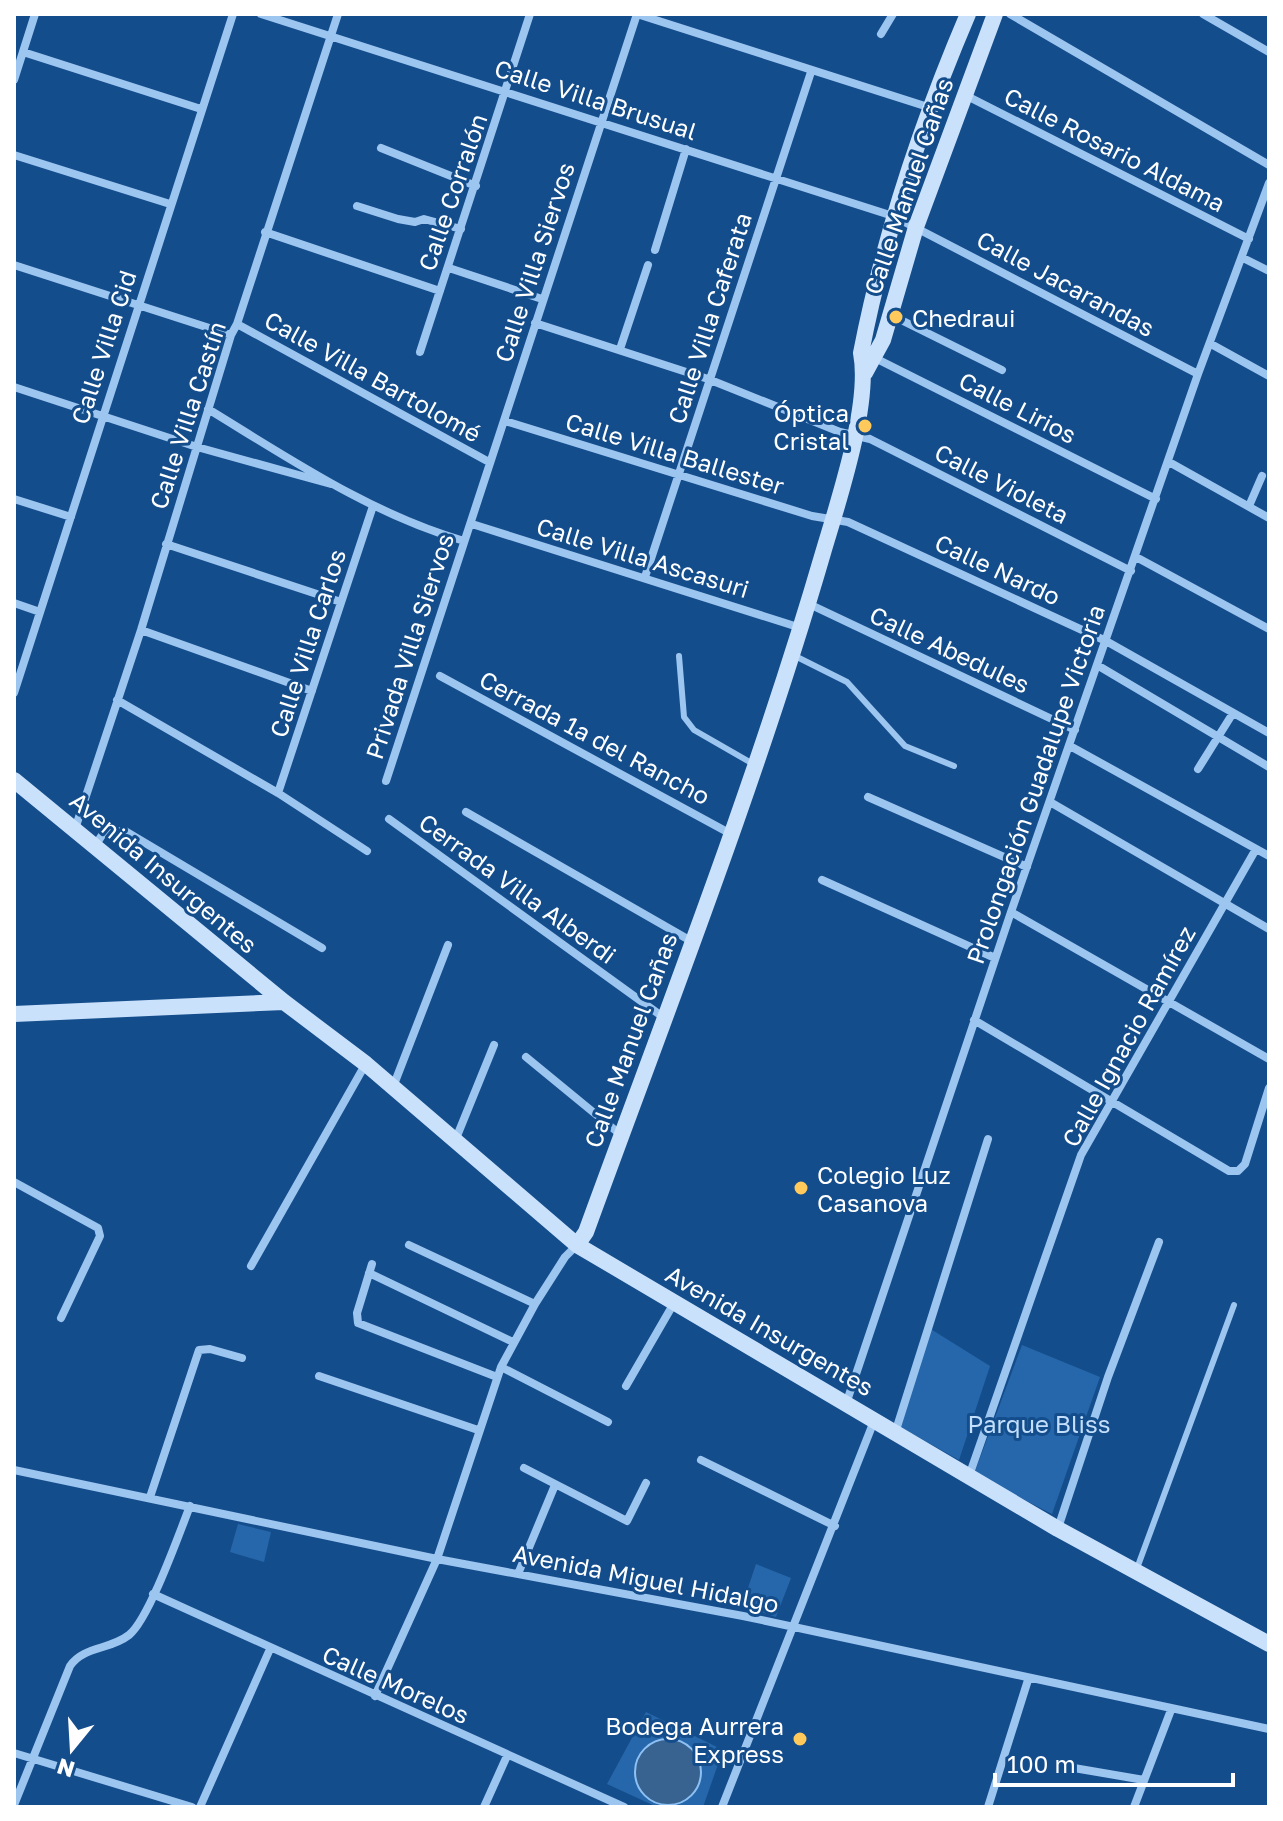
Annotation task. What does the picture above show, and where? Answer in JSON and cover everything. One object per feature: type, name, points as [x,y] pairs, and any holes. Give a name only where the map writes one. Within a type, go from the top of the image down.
[{"type":"street","points":[[14,80],[35,14]]},
{"type":"street","name":"Calle Villa Cid","points":[[14,693],[233,14]]},
{"type":"street","name":"Calle Villa Brusual","points":[[261,14],[777,177],[893,216],[916,227]]},
{"type":"street","name":"Calle Villa Castín","points":[[75,829],[141,630],[231,335],[338,14]]},
{"type":"street","name":"Calle Corralón","points":[[420,352],[530,14]]},
{"type":"street","points":[[637,14],[928,107]]},
{"type":"street","name":"Calle Villa Siervos","points":[[472,524],[489,462],[637,14]]},
{"type":"street","points":[[881,34],[893,14]]},
{"type":"street","name":"Calle Manuel Cañas","points":[[375,1696],[437,1559],[501,1367],[535,1304],[565,1257],[586,1232],[756,766],[834,518],[854,435],[893,216],[928,107],[968,14]]},
{"type":"street","name":"Calle Manuel Cañas","points":[[868,355],[890,314],[916,227],[995,14]]},
{"type":"street","points":[[1010,14],[1269,165]]},
{"type":"street","points":[[1203,14],[1269,52]]},
{"type":"street","points":[[23,52],[201,109]]},
{"type":"street","name":"Calle Villa Caferata","points":[[645,577],[811,72]]},
{"type":"street","name":"Calle Rosario Aldama","points":[[963,94],[1249,239]]},
{"type":"street","points":[[381,148],[476,186]]},
{"type":"street","points":[[655,250],[686,149]]},
{"type":"street","points":[[14,155],[170,204]]},
{"type":"street","name":"Prolongación Guadalupe Victoria","points":[[847,1401],[995,958],[1198,374],[1269,183]]},
{"type":"street","points":[[357,206],[398,219],[415,222],[424,219],[461,229]]},
{"type":"street","name":"Calle Jacarandas","points":[[916,227],[1198,374]]},
{"type":"street","points":[[265,232],[440,291]]},
{"type":"street","points":[[1243,258],[1269,271]]},
{"type":"street","name":"Calle Villa Bartolomé","points":[[14,265],[231,335]]},
{"type":"street","points":[[620,349],[648,265]]},
{"type":"street","points":[[449,268],[542,299]]},
{"type":"street","points":[[890,314],[1002,370]]},
{"type":"street","name":"Calle Violeta","points":[[535,323],[708,379],[870,439],[1131,571]]},
{"type":"street","name":"Calle Villa Bartolomé","points":[[237,324],[489,462]]},
{"type":"street","points":[[1211,344],[1269,376]]},
{"type":"street","name":"Calle Lirios","points":[[868,355],[1156,499]]},
{"type":"street","points":[[14,387],[197,447],[331,484]]},
{"type":"street","points":[[208,409],[373,506],[429,531],[464,541]]},
{"type":"street","name":"Calle Villa Ballester","points":[[505,421],[812,516],[834,518]]},
{"type":"street","points":[[1169,462],[1269,518]]},
{"type":"street","points":[[1249,506],[1262,476]]},
{"type":"street","points":[[14,499],[71,517]]},
{"type":"street","name":"Calle Villa Carlos","points":[[278,793],[373,506]]},
{"type":"street","name":"Calle Nardo","points":[[834,518],[1106,641],[1269,733]]},
{"type":"street","name":"Privada Villa Siervos","points":[[386,781],[472,524]]},
{"type":"street","name":"Calle Villa Ascasuri","points":[[472,524],[801,628]]},
{"type":"street","points":[[166,544],[341,602]]},
{"type":"street","points":[[1136,557],[1269,629]]},
{"type":"street","points":[[14,603],[40,612]]},
{"type":"street","name":"Calle Abedules","points":[[809,604],[1075,730]]},
{"type":"street","points":[[141,630],[312,691]]},
{"type":"street","points":[[1097,665],[1269,767]]},
{"type":"street","name":"Cerrada 1ª del Rancho","points":[[440,676],[731,834]]},
{"type":"street","points":[[117,700],[278,793],[367,851]]},
{"type":"street","points":[[1198,769],[1233,713]]},
{"type":"street","points":[[1070,746],[1269,856]]},
{"type":"street","name":"Avenida Insurgentes","points":[[14,780],[284,1002],[366,1064],[577,1245],[847,1401],[1058,1529],[1269,1644]]},
{"type":"street","points":[[868,797],[1027,867]]},
{"type":"street","points":[[1050,802],[1269,929]]},
{"type":"street","points":[[466,812],[691,941]]},
{"type":"street","name":"Cerrada Villa Alberdi","points":[[389,819],[663,1017]]},
{"type":"street","points":[[95,846],[104,832],[125,831],[322,948]]},
{"type":"street","name":"Calle Ignacio Ramírez","points":[[969,1476],[1081,1155],[1171,1004],[1256,849]]},
{"type":"street","points":[[822,880],[995,958]]},
{"type":"street","points":[[1011,912],[1269,1059]]},
{"type":"street","points":[[392,1088],[448,945]]},
{"type":"street","points":[[14,1014],[284,1002]]},
{"type":"street","points":[[974,1020],[1229,1171],[1238,1171],[1245,1164],[1265,1113],[1269,1088]]},
{"type":"street","points":[[455,1141],[494,1045]]},
{"type":"street","points":[[526,1057],[621,1135]]},
{"type":"street","points":[[251,1266],[366,1064]]},
{"type":"street","points":[[896,1430],[988,1139]]},
{"type":"street","points":[[14,1182],[98,1228],[100,1236],[61,1318]]},
{"type":"street","points":[[1058,1529],[1108,1377],[1159,1242]]},
{"type":"street","points":[[409,1245],[535,1304]]},
{"type":"street","points":[[497,1377],[358,1323],[357,1313],[370,1269],[513,1342]]},
{"type":"street","points":[[626,1386],[674,1303]]},
{"type":"street","points":[[150,1497],[199,1350],[210,1349],[242,1358]]},
{"type":"street","points":[[501,1367],[608,1422]]},
{"type":"street","points":[[319,1376],[478,1430]]},
{"type":"street","points":[[722,1807],[875,1418]]},
{"type":"street","points":[[701,1460],[835,1526]]},
{"type":"street","points":[[524,1468],[627,1521],[646,1483]]},
{"type":"street","name":"Avenida Miguel Hidalgo","points":[[14,1470],[437,1559],[793,1627],[1028,1680],[1269,1729]]},
{"type":"street","points":[[518,1574],[555,1485]]},
{"type":"street","points":[[14,1805],[70,1666],[77,1655],[132,1633],[153,1594],[190,1506]]},
{"type":"street","name":"Calle Morelos","points":[[153,1594],[624,1807]]},
{"type":"street","points":[[200,1807],[270,1649]]},
{"type":"street","points":[[988,1807],[1028,1680]]},
{"type":"street","points":[[1134,1807],[1171,1710]]},
{"type":"street","points":[[14,1753],[192,1807]]},
{"type":"street","points":[[484,1807],[507,1756]]},
{"type":"street","points":[[1068,1767],[1144,1780]]},
{"type":"lane","points":[[793,655],[847,682],[905,746],[954,766]]},
{"type":"lane","points":[[679,656],[684,717],[694,730],[756,766]]},
{"type":"lane","points":[[1136,1571],[1234,1305]]},
{"type":"green space","points":[[929,1328],[990,1366],[959,1460],[895,1424]]},
{"type":"green space","name":"Parque Bliss","points":[[1022,1345],[1100,1377],[1052,1514],[974,1474]]},
{"type":"green space","points":[[238,1524],[271,1532],[264,1562],[230,1552]]},
{"type":"green space","points":[[756,1564],[791,1578],[776,1617],[742,1606]]},
{"type":"green space","points":[[646,1712],[723,1750],[703,1807],[657,1807],[607,1784]]},
{"type":"shaded area","points":[[661,1739],[675,1739],[687,1744],[696,1753],[701,1772],[699,1785],[692,1796],[675,1805],[661,1805],[649,1800],[640,1791],[635,1779],[635,1765],[640,1753],[649,1744]]},
{"type":"place","name":"Chedraui","points":[[896,317]]},
{"type":"place","name":"Óptica Cristal","points":[[865,426]]},
{"type":"place","name":"Colegio Luz Casanova","points":[[801,1188]]},
{"type":"place","name":"Bodega Aurrera Express","points":[[800,1739]]}]
